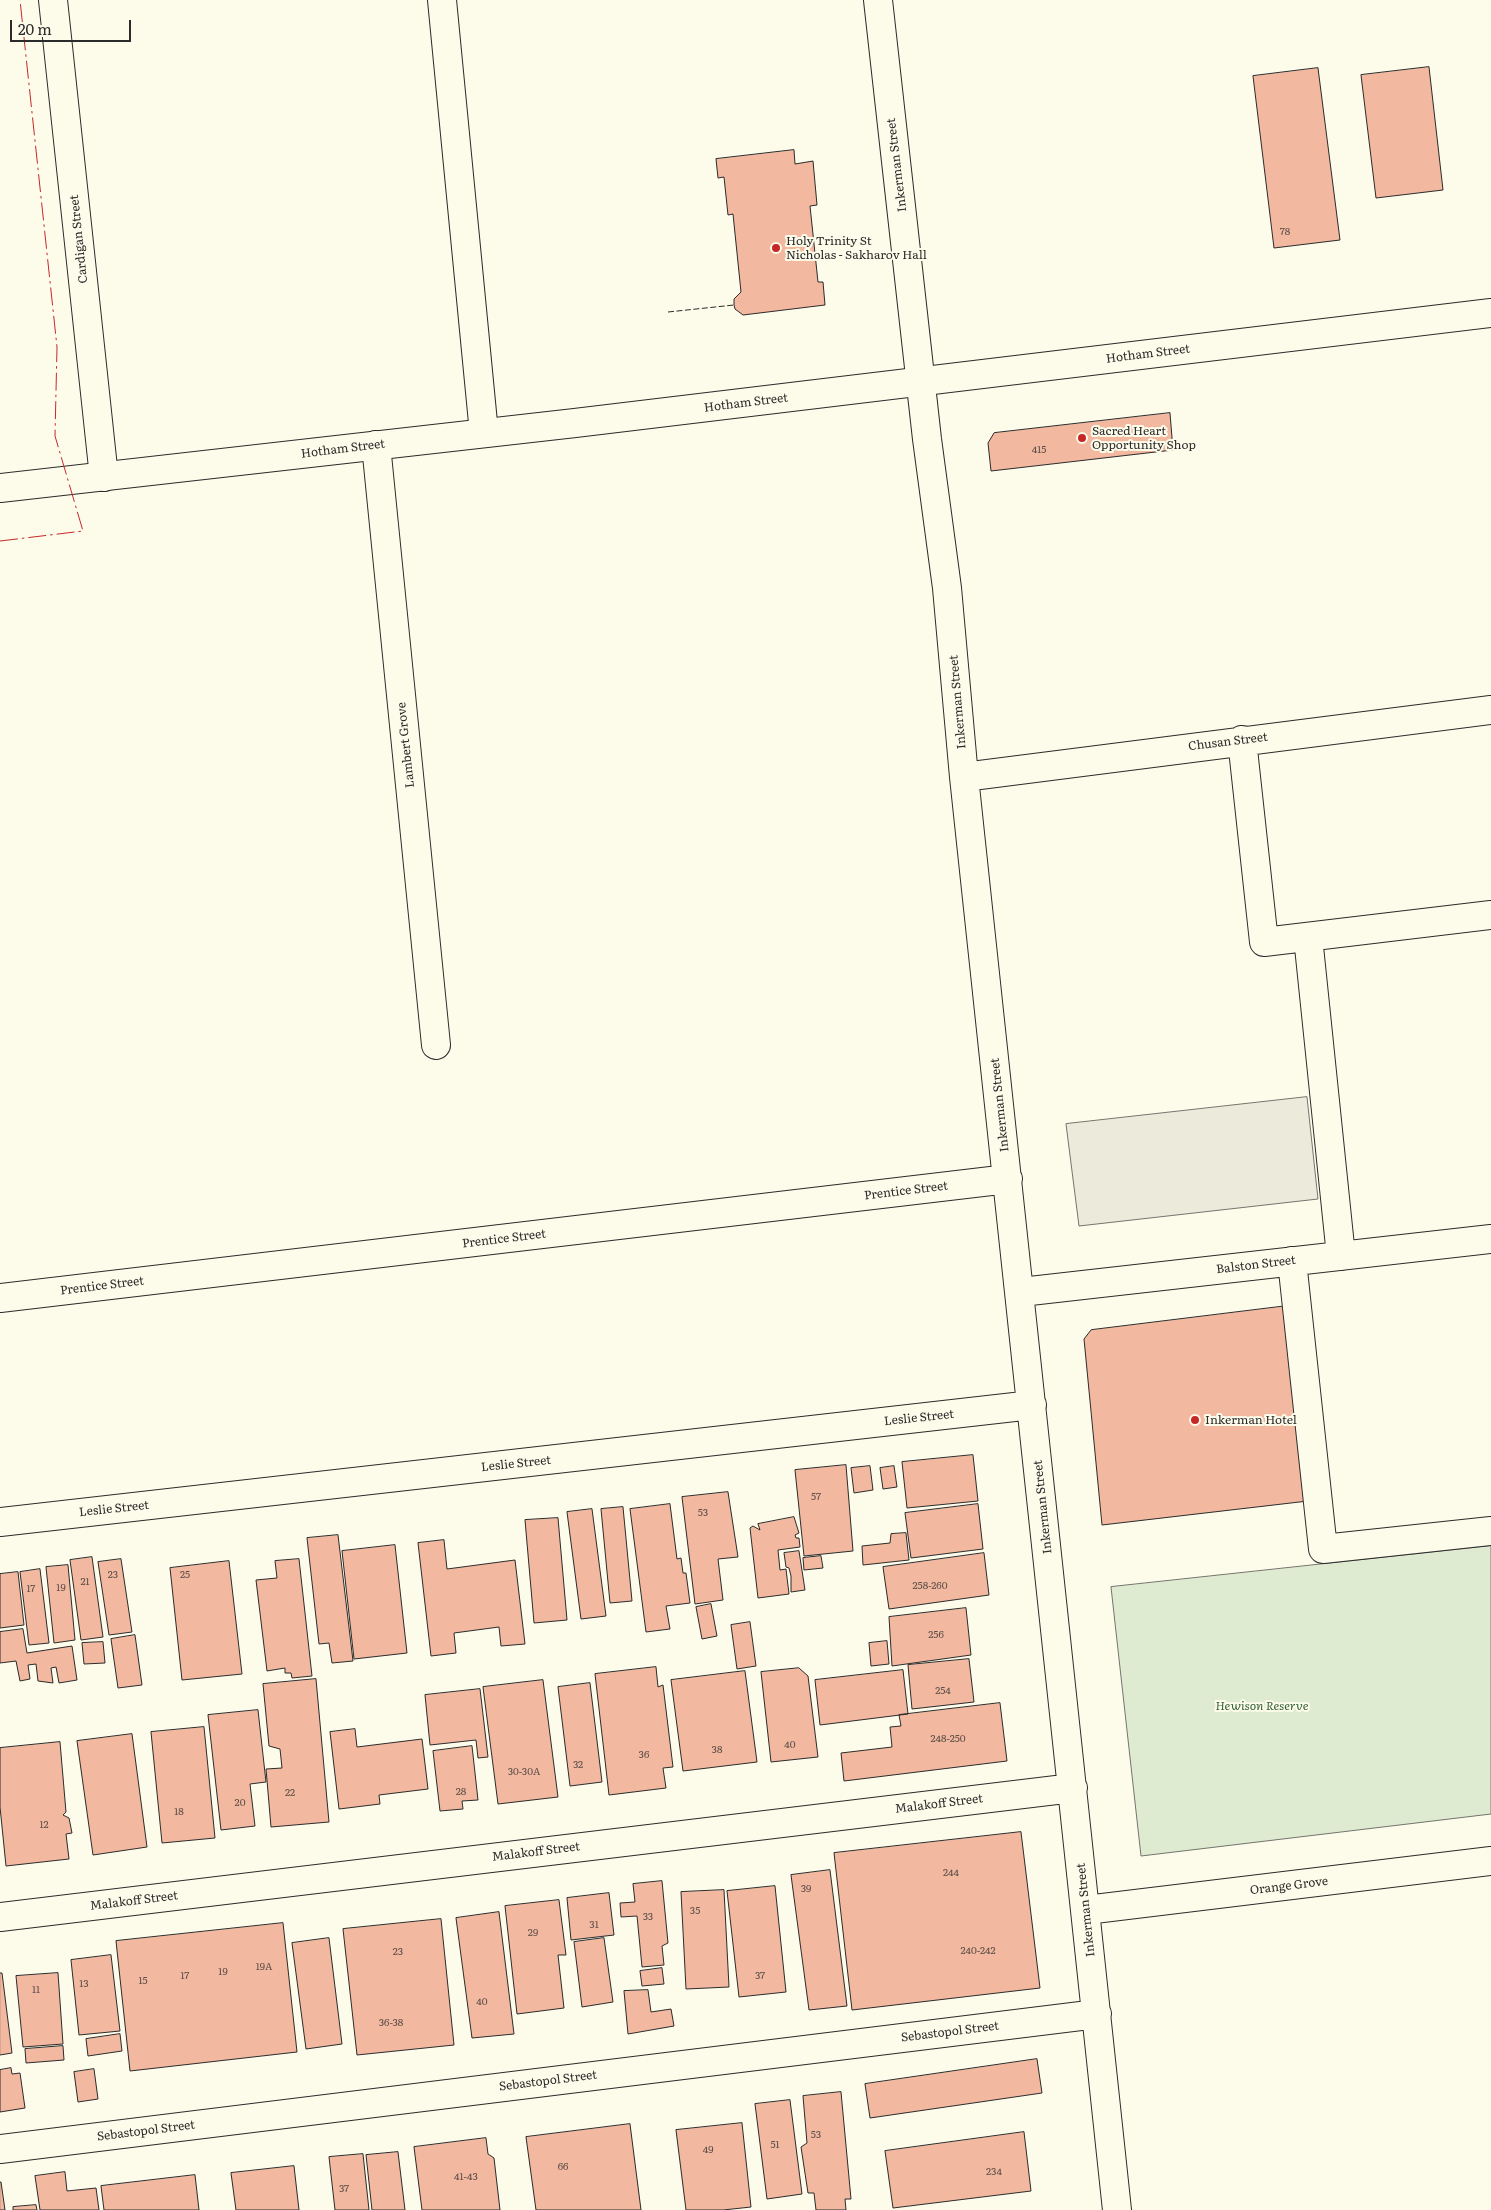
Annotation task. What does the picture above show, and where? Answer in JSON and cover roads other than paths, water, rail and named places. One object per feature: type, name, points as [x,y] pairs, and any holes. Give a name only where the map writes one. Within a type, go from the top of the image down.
[{"type":"street","name":"Cardigan Street","points":[[53,0],[104,477]]},
{"type":"street","points":[[442,0],[484,433]]},
{"type":"street","name":"Inkerman Street","points":[[878,0],[921,381],[947,588],[964,777],[1021,1292],[1117,2210]]},
{"type":"street","name":"Hotham Street","points":[[0,488],[484,433],[1491,313]]},
{"type":"street","name":"Lambert Grove","points":[[376,445],[436,1045]]},
{"type":"street","name":"Chusan Street","points":[[964,777],[1242,740],[1491,710]]},
{"type":"street","points":[[1242,740],[1264,942],[1491,915]]},
{"type":"street","points":[[1308,937],[1341,1256]]},
{"type":"street","name":"Prentice Street","points":[[0,1298],[1008,1179]]},
{"type":"street","name":"Balston Street","points":[[1021,1292],[1491,1239]]},
{"type":"street","points":[[1292,1261],[1323,1548],[1491,1531]]},
{"type":"street","name":"Leslie Street","points":[[0,1522],[1032,1405]]},
{"type":"street","name":"Malakoff Street","points":[[0,1917],[1073,1788]]},
{"type":"street","name":"Orange Grove","points":[[1086,1910],[1491,1862]]},
{"type":"street","name":"Sebastopol Street","points":[[0,2149],[1097,2014]]},
{"type":"place","name":"Holy Trinity St Nicholas - Sakharov Hall","points":[[776,248]]},
{"type":"place","name":"Sacred Heart Opportunity Shop","points":[[1082,438]]},
{"type":"place","name":"Inkerman Hotel","points":[[1195,1420]]},
{"type":"park label","name":"Hewison Reserve","points":[[1262,1706]]}]
